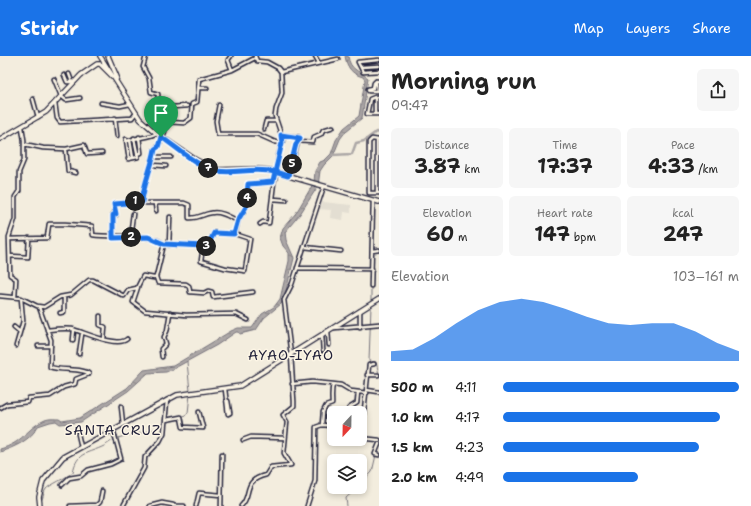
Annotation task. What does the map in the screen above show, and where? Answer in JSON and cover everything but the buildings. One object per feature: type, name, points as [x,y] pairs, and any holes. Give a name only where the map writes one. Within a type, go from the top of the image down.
[{"type":"main road","points":[[100,56],[136,113],[161,137],[211,169],[224,171],[260,169],[379,202]]},
{"type":"main road","points":[[108,56],[116,73],[116,80]]},
{"type":"main road","points":[[0,139],[38,118],[55,103],[73,82],[97,64],[116,80]]},
{"type":"main road","points":[[40,506],[42,481],[63,457],[177,395],[243,385],[379,299]]},
{"type":"street","points":[[146,56],[143,67],[149,78],[151,92],[158,94],[158,112],[162,114],[163,120],[167,122],[184,123],[191,118],[191,106],[193,103],[198,102],[199,79],[232,70],[255,57],[258,61],[267,62],[278,68],[281,72],[282,93],[276,109],[276,121],[282,143],[275,172],[269,227]]},
{"type":"street","points":[[231,56],[228,60],[232,70]]},
{"type":"street","points":[[315,56],[319,63]]},
{"type":"street","points":[[281,72],[338,60]]},
{"type":"street","points":[[379,60],[358,62],[364,72],[379,72]]},
{"type":"street","points":[[361,66],[379,66]]},
{"type":"street","points":[[64,75],[67,82],[73,82],[69,74]]},
{"type":"street","points":[[54,79],[61,96],[66,100],[80,98]]},
{"type":"street","points":[[378,81],[378,91],[368,91],[369,88],[373,88],[374,83],[378,81]]},
{"type":"street","points":[[198,88],[207,88]]},
{"type":"street","points":[[375,114],[377,97],[370,99],[367,114],[375,114],[379,114]]},
{"type":"street","points":[[33,98],[38,118]]},
{"type":"street","points":[[55,103],[57,118],[60,122],[132,118],[136,113]]},
{"type":"street","points":[[101,103],[120,106],[130,104]]},
{"type":"street","points":[[219,105],[216,121],[218,134],[257,134],[275,142],[282,143]]},
{"type":"street","points":[[158,108],[187,106]]},
{"type":"street","points":[[115,118],[117,136]]},
{"type":"street","points":[[264,129],[266,122],[276,121]]},
{"type":"street","points":[[113,238],[113,215],[116,214],[114,204],[142,202],[144,188],[154,158],[155,149],[158,147],[161,137],[166,130],[167,122]]},
{"type":"street","points":[[15,297],[16,279],[10,275],[9,239],[15,219],[15,197],[19,193],[19,172],[24,160],[22,127]]},
{"type":"street","points":[[298,140],[313,142],[314,137],[321,134],[323,130],[333,127]]},
{"type":"street","points":[[128,140],[139,137],[153,136],[156,133]]},
{"type":"street","points":[[281,135],[299,137],[288,176]]},
{"type":"street","points":[[130,158],[137,158],[137,154],[141,153],[139,137]]},
{"type":"street","points":[[134,138],[137,154]]},
{"type":"street","points":[[128,140],[127,151],[130,158]]},
{"type":"street","points":[[128,140],[130,158]]},
{"type":"street","points":[[378,140],[378,193],[370,193],[370,147],[370,141],[378,140]]},
{"type":"street","points":[[24,144],[43,148],[66,149],[84,145],[87,154],[102,153]]},
{"type":"street","points":[[370,147],[378,148]]},
{"type":"street","points":[[66,149],[68,170],[76,173]]},
{"type":"street","points":[[154,158],[171,157]]},
{"type":"street","points":[[152,165],[166,166]]},
{"type":"street","points":[[234,234],[238,220],[246,207],[248,184],[274,182]]},
{"type":"street","points":[[240,506],[246,501],[247,489],[250,484],[260,476],[266,475],[271,467],[291,465],[284,454],[287,422],[283,415],[294,406],[291,355],[284,300],[304,247],[324,186]]},
{"type":"street","points":[[273,199],[286,200]]},
{"type":"street","points":[[371,286],[373,200]]},
{"type":"street","points":[[146,203],[188,204],[190,218],[200,217],[213,212],[228,215],[238,220]]},
{"type":"street","points":[[155,203],[156,211]]},
{"type":"street","points":[[130,237],[133,214]]},
{"type":"street","points":[[170,218],[170,245]]},
{"type":"street","points":[[260,224],[264,222],[269,223]]},
{"type":"street","points":[[9,239],[47,238],[49,224],[91,225],[93,235],[113,238],[148,237],[170,245],[203,246],[208,245],[214,233],[234,234],[250,239],[245,271],[201,262],[203,246]]},
{"type":"street","points":[[10,256],[28,257],[29,238]]},
{"type":"street","points":[[164,244],[156,277],[156,283],[186,284],[189,286],[190,292],[204,293],[208,291],[212,292],[213,296],[253,292]]},
{"type":"street","points":[[304,247],[340,251]]},
{"type":"street","points":[[372,251],[379,250]]},
{"type":"street","points":[[296,268],[372,269]]},
{"type":"street","points":[[156,277],[143,276],[138,286],[133,302],[145,310],[198,315],[236,314],[248,320]]},
{"type":"street","points":[[0,296],[21,298],[39,307],[47,307],[58,298],[74,294],[89,280],[99,283],[122,296],[128,290],[138,286]]},
{"type":"street","points":[[60,313],[64,312],[64,297]]},
{"type":"street","points":[[16,346],[23,321],[21,298]]},
{"type":"street","points":[[0,408],[7,404],[28,402],[29,398],[50,396],[75,384],[76,379],[88,375],[87,371],[84,370],[62,370],[50,367],[50,335],[39,307]]},
{"type":"street","points":[[360,311],[360,327]]},
{"type":"street","points":[[162,357],[161,349],[166,344],[164,335],[167,331],[170,313]]},
{"type":"street","points":[[100,316],[100,325],[105,327],[104,339]]},
{"type":"street","points":[[333,328],[360,327],[379,324]]},
{"type":"street","points":[[14,327],[20,332]]},
{"type":"street","points":[[47,330],[74,330],[82,334],[104,339],[120,341],[127,339]]},
{"type":"street","points":[[74,330],[74,340]]},
{"type":"street","points":[[328,331],[328,345]]},
{"type":"street","points":[[78,354],[82,334]]},
{"type":"street","points":[[322,335],[323,351]]},
{"type":"street","points":[[38,346],[51,346]]},
{"type":"street","points":[[365,406],[369,365],[374,364]]},
{"type":"street","points":[[367,375],[378,375]]},
{"type":"street","points":[[292,384],[312,382],[341,385],[348,390],[358,392],[379,392]]},
{"type":"street","points":[[322,425],[323,410],[326,406],[332,404],[333,398],[331,391],[333,384]]},
{"type":"street","points":[[224,389],[228,414],[230,413],[228,402]]},
{"type":"street","points":[[352,406],[357,403],[358,392]]},
{"type":"street","points":[[123,506],[144,468],[145,457],[160,441],[166,420],[167,400]]},
{"type":"street","points":[[121,406],[123,424]]},
{"type":"street","points":[[166,420],[180,417],[183,427],[203,428],[199,412]]},
{"type":"street","points":[[307,506],[315,481],[316,427],[327,425]]},
{"type":"street","points":[[62,485],[70,478],[81,476],[88,470],[111,464],[121,459],[114,429]]},
{"type":"street","points":[[78,434],[81,447]]},
{"type":"street","points":[[243,440],[251,437],[285,438]]},
{"type":"street","points":[[367,439],[379,440]]},
{"type":"street","points":[[377,455],[379,444]]},
{"type":"street","points":[[222,454],[222,506]]},
{"type":"street","points":[[70,506],[99,504],[102,491]]},
{"type":"street","points":[[196,506],[199,493],[221,495]]},
{"type":"street","points":[[150,506],[162,503],[184,506]]},
{"type":"shaded area","points":[[323,202],[351,205],[351,213],[344,212],[343,220],[330,218],[331,210],[319,209]]},
{"type":"water","points":[[345,56],[348,56],[349,61],[355,69],[368,78],[362,118],[346,131],[340,139],[333,156],[320,171],[318,186],[300,214],[285,232],[286,240],[294,258],[285,295],[281,304],[264,318],[256,330],[240,334],[239,332],[236,332],[217,345],[166,372],[148,373],[128,391],[81,422],[60,424],[56,421],[38,426],[27,439],[0,452],[0,449],[19,440],[37,424],[45,420],[59,419],[62,421],[80,418],[127,388],[144,370],[173,366],[231,331],[238,328],[252,328],[262,314],[274,307],[280,299],[289,261],[289,253],[283,246],[280,238],[283,228],[296,213],[309,191],[314,182],[315,171],[320,162],[325,160],[331,154],[336,140],[344,128],[359,116],[365,80],[363,77],[351,70],[347,64]]},
{"type":"waterway","points":[[332,155],[352,154],[356,143],[364,141],[376,132],[379,133]]},
{"type":"waterway","points":[[371,289],[371,302]]},
{"type":"waterway","points":[[371,306],[369,361],[376,362],[379,374]]},
{"type":"waterway","points":[[187,362],[190,391]]},
{"type":"waterway","points":[[182,417],[188,413],[190,394]]},
{"type":"waterway","points":[[41,501],[46,489],[73,472],[77,460],[84,454],[104,446],[116,439],[147,432],[162,424]]},
{"type":"waterway","points":[[367,477],[372,472],[376,455]]},
{"type":"waterway","points":[[347,506],[346,498],[350,494]]},
{"type":"district","name":"AYAO-IYAO","points":[[291,355]]},
{"type":"district","name":"SANTA CRUZ","points":[[113,430]]},
{"type":"route","points":[[161,137],[158,147],[155,149],[148,180],[143,192],[142,202],[132,201],[114,204],[116,214],[113,215],[113,238],[148,237],[164,244],[203,246],[208,245],[214,233],[234,234],[238,220],[245,211],[248,184],[273,182],[275,180],[275,172],[288,176],[295,154],[296,144],[300,138],[281,135],[282,143],[275,172],[260,169],[224,171],[211,169],[200,164],[161,137]]}]
